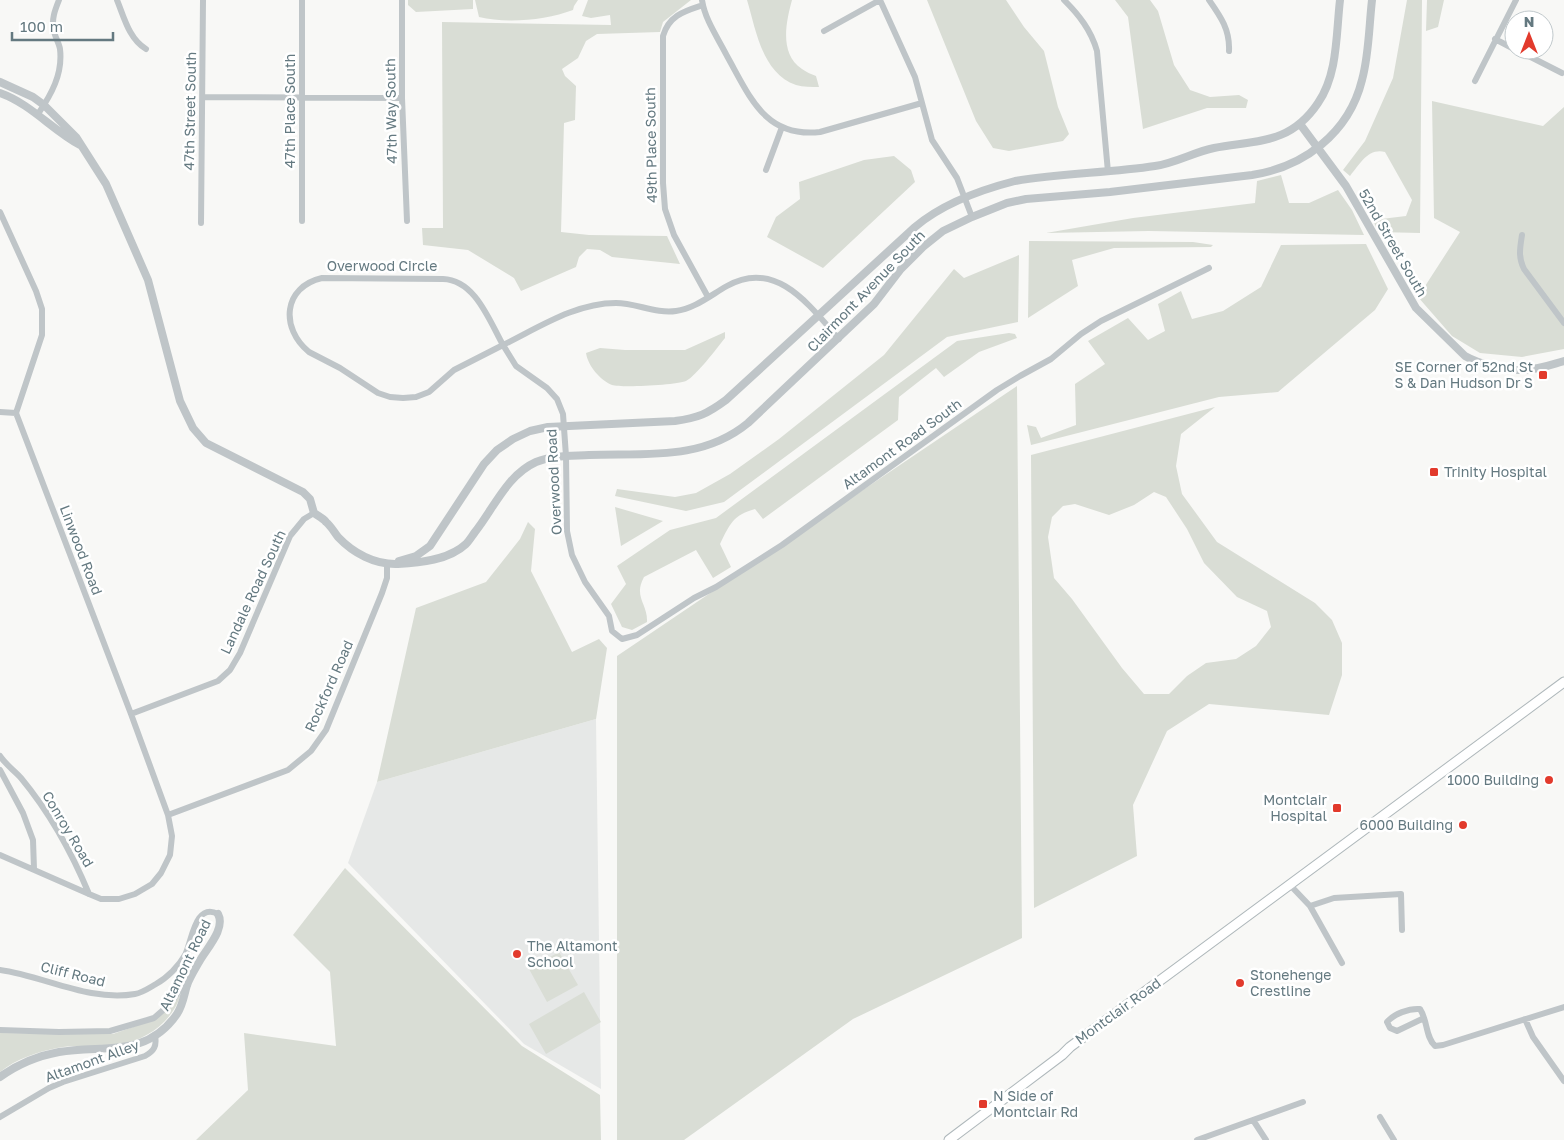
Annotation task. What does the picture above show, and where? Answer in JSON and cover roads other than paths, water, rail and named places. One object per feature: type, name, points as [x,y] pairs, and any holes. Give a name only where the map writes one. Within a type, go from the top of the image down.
[{"type":"main road","name":"Montclair Road","points":[[949,1140],[1070,1047],[1564,682]]},
{"type":"street","points":[[38,114],[57,82],[61,65],[60,48],[52,21],[58,0]]},
{"type":"street","points":[[117,0],[127,27],[138,44],[146,49]]},
{"type":"street","name":"47th Street South","points":[[201,223],[203,0]]},
{"type":"street","name":"47th Place South","points":[[302,0],[302,221]]},
{"type":"street","name":"47th Way South","points":[[402,0],[402,98],[407,221]]},
{"type":"street","points":[[824,31],[880,0],[911,66],[932,140],[937,150],[954,171],[972,216]]},
{"type":"street","points":[[1064,0],[1083,21],[1092,36],[1097,51],[1108,172]]},
{"type":"street","points":[[1209,0],[1226,25],[1229,51]]},
{"type":"street","name":"Clairmont Avenue South","points":[[388,565],[416,556],[430,546],[484,464],[497,450],[513,439],[530,431],[564,426],[675,421],[693,418],[710,412],[726,400],[922,221],[965,198],[1015,181],[1156,166],[1212,148],[1259,142],[1284,134],[1300,124],[1319,103],[1330,77],[1340,0]]},
{"type":"street","name":"Clairmont Avenue South","points":[[0,82],[32,97],[44,106],[76,137],[106,184],[148,280],[180,401],[193,428],[206,442],[303,492],[310,499],[314,513],[327,522],[352,550],[388,565],[409,564],[446,556],[466,545],[512,479],[530,466],[544,460],[566,456],[679,452],[715,444],[732,434],[748,423],[874,304],[900,270],[923,247],[943,231],[972,216],[1016,201],[1110,192],[1263,173],[1293,163],[1318,148],[1340,126],[1351,109],[1360,90],[1365,69],[1372,0]]},
{"type":"street","points":[[1475,81],[1516,0]]},
{"type":"street","points":[[702,3],[710,24],[752,101],[768,119],[782,127],[805,133],[820,132],[922,103]]},
{"type":"street","name":"49th Place South","points":[[702,3],[674,17],[667,26],[663,36],[663,183],[665,209],[674,235],[708,297]]},
{"type":"street","points":[[1495,39],[1504,44]]},
{"type":"street","points":[[1537,60],[1562,73]]},
{"type":"street","name":"Clairmont Avenue South","points":[[0,93],[9,96],[38,114],[70,140],[82,146]]},
{"type":"street","points":[[203,97],[402,98]]},
{"type":"street","name":"52nd Street South","points":[[1300,124],[1346,186],[1416,308],[1465,356],[1475,362],[1520,371],[1542,368],[1564,361]]},
{"type":"street","points":[[766,170],[782,127]]},
{"type":"street","points":[[0,212],[36,291],[42,309],[42,335],[16,414],[0,412]]},
{"type":"street","points":[[1522,235],[1519,252],[1524,269],[1564,323]]},
{"type":"street","name":"Altamont Road South","points":[[612,631],[622,639],[637,635],[694,598],[716,587],[782,545],[997,390],[1015,378],[1052,359],[1092,327],[1209,268]]},
{"type":"street","name":"Overwood Circle","points":[[322,278],[448,279],[458,282],[470,290],[503,345],[454,370],[429,392],[416,397],[396,398],[378,392],[304,348],[290,326],[290,308],[302,288],[322,278]]},
{"type":"street","points":[[503,345],[570,312],[587,306],[623,304],[673,312],[690,308],[740,280],[752,278],[768,279],[790,288],[838,339]]},
{"type":"street","name":"Overwood Road","points":[[503,345],[520,370],[547,388],[557,399],[563,414],[566,456],[567,530],[572,555],[585,582],[609,616],[612,631]]},
{"type":"street","name":"Linwood Road","points":[[0,855],[101,899],[119,899],[136,894],[152,884],[161,874],[170,855],[172,836],[168,815],[131,714],[16,414]]},
{"type":"street","name":"Landale Road South","points":[[131,714],[218,681],[230,670],[240,652],[290,536],[304,519],[314,513]]},
{"type":"street","name":"Rockford Road","points":[[168,815],[288,770],[311,751],[326,730],[387,578],[388,565]]},
{"type":"street","name":"Conroy Road","points":[[0,756],[20,777],[47,812],[78,868],[89,894]]},
{"type":"street","points":[[0,770],[23,813],[33,840],[34,869]]},
{"type":"street","points":[[1290,885],[1310,906],[1342,963]]},
{"type":"street","points":[[1310,906],[1334,898],[1401,894],[1402,930]]},
{"type":"street","name":"Cliff Road","points":[[0,970],[16,972],[74,989],[109,996],[137,994],[158,983],[178,965],[186,954],[200,917],[205,912],[210,911],[218,914]]},
{"type":"street","name":"Altamont Road","points":[[0,1077],[18,1066],[45,1055],[74,1050],[122,1048],[155,1036],[177,1015],[184,1001],[192,973],[211,945],[219,928],[218,914]]},
{"type":"street","points":[[0,1030],[110,1032],[154,1018],[170,1004],[179,991],[188,985]]},
{"type":"street","points":[[1424,1018],[1397,1031],[1390,1028],[1387,1022],[1412,1009],[1420,1009],[1424,1018],[1430,1039],[1435,1046],[1564,1007]]},
{"type":"street","points":[[1525,1020],[1533,1037],[1564,1081]]},
{"type":"street","name":"Altamont Alley","points":[[0,1117],[49,1088],[63,1082],[145,1056],[152,1052],[155,1047],[155,1036]]},
{"type":"street","points":[[1197,1140],[1303,1102]]},
{"type":"street","points":[[1380,1117],[1394,1140]]},
{"type":"street","points":[[1253,1120],[1266,1140]]},
{"type":"place","name":"SE Corner of 52nd St S & Dan Hudson Dr S","points":[[1543,375]]},
{"type":"place","name":"Trinity Hospital","points":[[1434,472]]},
{"type":"place","name":"1000 Building","points":[[1549,780]]},
{"type":"place","name":"Montclair Hospital","points":[[1337,808]]},
{"type":"place","name":"6000 Building","points":[[1463,825]]},
{"type":"place","name":"The Altamont School","points":[[517,954]]},
{"type":"place","name":"Stonehenge Crestline","points":[[1240,983]]},
{"type":"place","name":"N Side of Montclair Rd","points":[[983,1104]]}]
